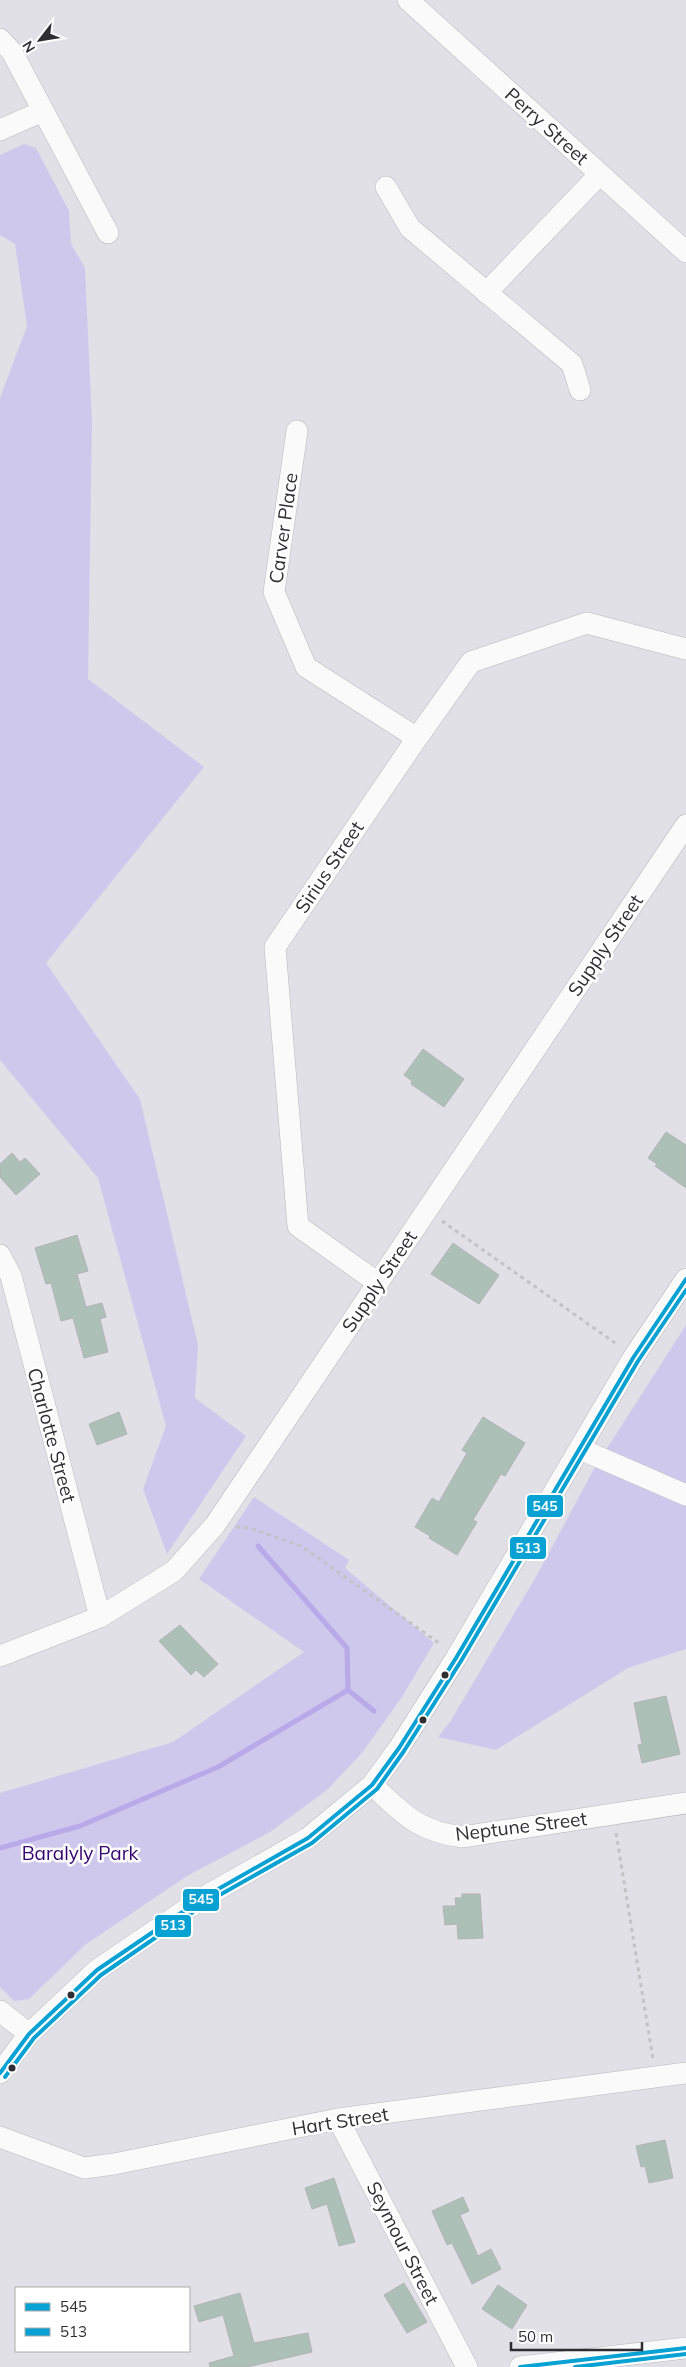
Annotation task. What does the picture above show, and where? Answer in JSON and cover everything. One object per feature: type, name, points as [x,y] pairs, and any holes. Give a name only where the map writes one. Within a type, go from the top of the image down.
[{"type":"street","name":"Perry Street","points":[[408,0],[686,252]]},
{"type":"street","points":[[0,39],[12,52],[108,233]]},
{"type":"street","points":[[0,130],[43,111]]},
{"type":"street","points":[[486,293],[600,174]]},
{"type":"street","points":[[386,187],[410,228],[572,364],[580,390]]},
{"type":"street","name":"Carver Place","points":[[296,431],[274,592],[306,667],[417,738]]},
{"type":"street","name":"Sirius Street","points":[[378,1283],[298,1226],[275,947],[471,662],[587,624],[686,649]]},
{"type":"street","name":"Supply Street","points":[[0,1656],[100,1617],[174,1571],[215,1525],[686,825]]},
{"type":"street","name":"Charlotte Street","points":[[0,1255],[11,1276],[100,1617]]},
{"type":"street","points":[[0,2074],[28,2034],[97,1970],[206,1896],[308,1838],[372,1785],[399,1748],[456,1658],[633,1358],[686,1279]]},
{"type":"street","points":[[580,1449],[686,1495]]},
{"type":"street","name":"Neptune Street","points":[[372,1785],[415,1823],[436,1834],[462,1837],[686,1803]]},
{"type":"street","points":[[0,2011],[28,2034]]},
{"type":"street","name":"Hart Street","points":[[0,2137],[84,2168],[114,2164],[338,2119],[686,2073]]},
{"type":"street","name":"Seymour Street","points":[[338,2119],[467,2367]]},
{"type":"street","points":[[520,2367],[686,2348]]},
{"type":"path","points":[[426,1211],[615,1343]]},
{"type":"path","points":[[215,1525],[250,1528],[302,1546],[438,1644]]},
{"type":"path","points":[[613,1815],[656,2077]]},
{"type":"green space","points":[[24,144],[36,148],[69,211],[71,244],[85,268],[92,421],[88,679],[204,767],[46,963],[140,1099],[198,1345],[195,1398],[246,1436],[167,1554],[143,1489],[166,1426],[98,1178],[0,1060],[0,398],[27,326],[15,244],[0,235],[0,155]]},
{"type":"green space","points":[[686,1325],[686,1649],[628,1668],[496,1750],[438,1737],[450,1722],[537,1575],[595,1467]]},
{"type":"green space","name":"Baralyly Park","points":[[254,1497],[349,1560],[345,1568],[434,1643],[402,1697],[362,1753],[327,1790],[270,1832],[187,1876],[85,1945],[29,1999],[14,2001],[0,1987],[0,1793],[173,1742],[304,1652],[199,1579]]},
{"type":"building","points":[[423,1049],[464,1079],[444,1107],[411,1084],[412,1081],[404,1075]]},
{"type":"building","points":[[666,1132],[686,1145],[686,1188],[655,1166],[657,1164],[648,1158]]},
{"type":"building","points":[[12,1153],[20,1162],[25,1158],[40,1174],[16,1195],[0,1177],[0,1164]]},
{"type":"building","points":[[77,1235],[88,1271],[77,1274],[86,1307],[102,1303],[106,1317],[100,1319],[108,1352],[84,1358],[73,1318],[61,1321],[51,1283],[46,1284],[35,1248]]},
{"type":"building","points":[[453,1243],[499,1275],[479,1304],[431,1274]]},
{"type":"building","points":[[119,1412],[127,1434],[97,1445],[89,1424]]},
{"type":"building","points":[[483,1417],[525,1443],[505,1476],[501,1474],[473,1520],[477,1522],[457,1555],[415,1527],[432,1498],[439,1502],[467,1453],[462,1450]]},
{"type":"building","points":[[180,1625],[218,1664],[204,1677],[196,1670],[191,1675],[159,1641]]},
{"type":"building","points":[[666,1696],[680,1754],[642,1763],[638,1745],[642,1744],[634,1703]]},
{"type":"building","points":[[462,1894],[480,1894],[483,1938],[458,1939],[457,1924],[445,1925],[443,1906],[456,1906],[455,1898],[462,1898]]},
{"type":"building","points":[[665,2140],[673,2178],[649,2183],[645,2166],[641,2167],[636,2146]]},
{"type":"building","points":[[334,2178],[355,2242],[339,2246],[327,2204],[312,2209],[305,2188]]},
{"type":"building","points":[[463,2197],[469,2211],[460,2215],[478,2256],[491,2249],[501,2269],[472,2284],[452,2243],[447,2245],[432,2211]]},
{"type":"building","points":[[404,2283],[427,2322],[407,2333],[384,2295]]},
{"type":"building","points":[[498,2285],[527,2305],[512,2329],[482,2309]]},
{"type":"building","points":[[240,2293],[254,2343],[308,2333],[312,2352],[247,2367],[210,2367],[209,2363],[234,2356],[223,2315],[199,2322],[194,2306]]},
{"type":"waterway","points":[[258,1546],[347,1648],[348,1690]]},
{"type":"waterway","points":[[0,1848],[80,1826],[218,1767],[348,1690],[374,1711]]},
{"type":"transit line","name":"545","points":[[0,2073],[29,2034],[97,1970],[206,1896],[308,1838],[372,1785],[399,1748],[456,1658],[633,1358],[686,1279]]},
{"type":"transit line","name":"513","points":[[5,2077],[34,2038],[101,1975],[209,1901],[312,1843],[377,1789],[404,1751],[461,1661],[638,1361],[686,1290]]},
{"type":"transit line","name":"545","points":[[520,2367],[686,2348]]},
{"type":"transit line","name":"513","points":[[575,2367],[686,2354]]}]
